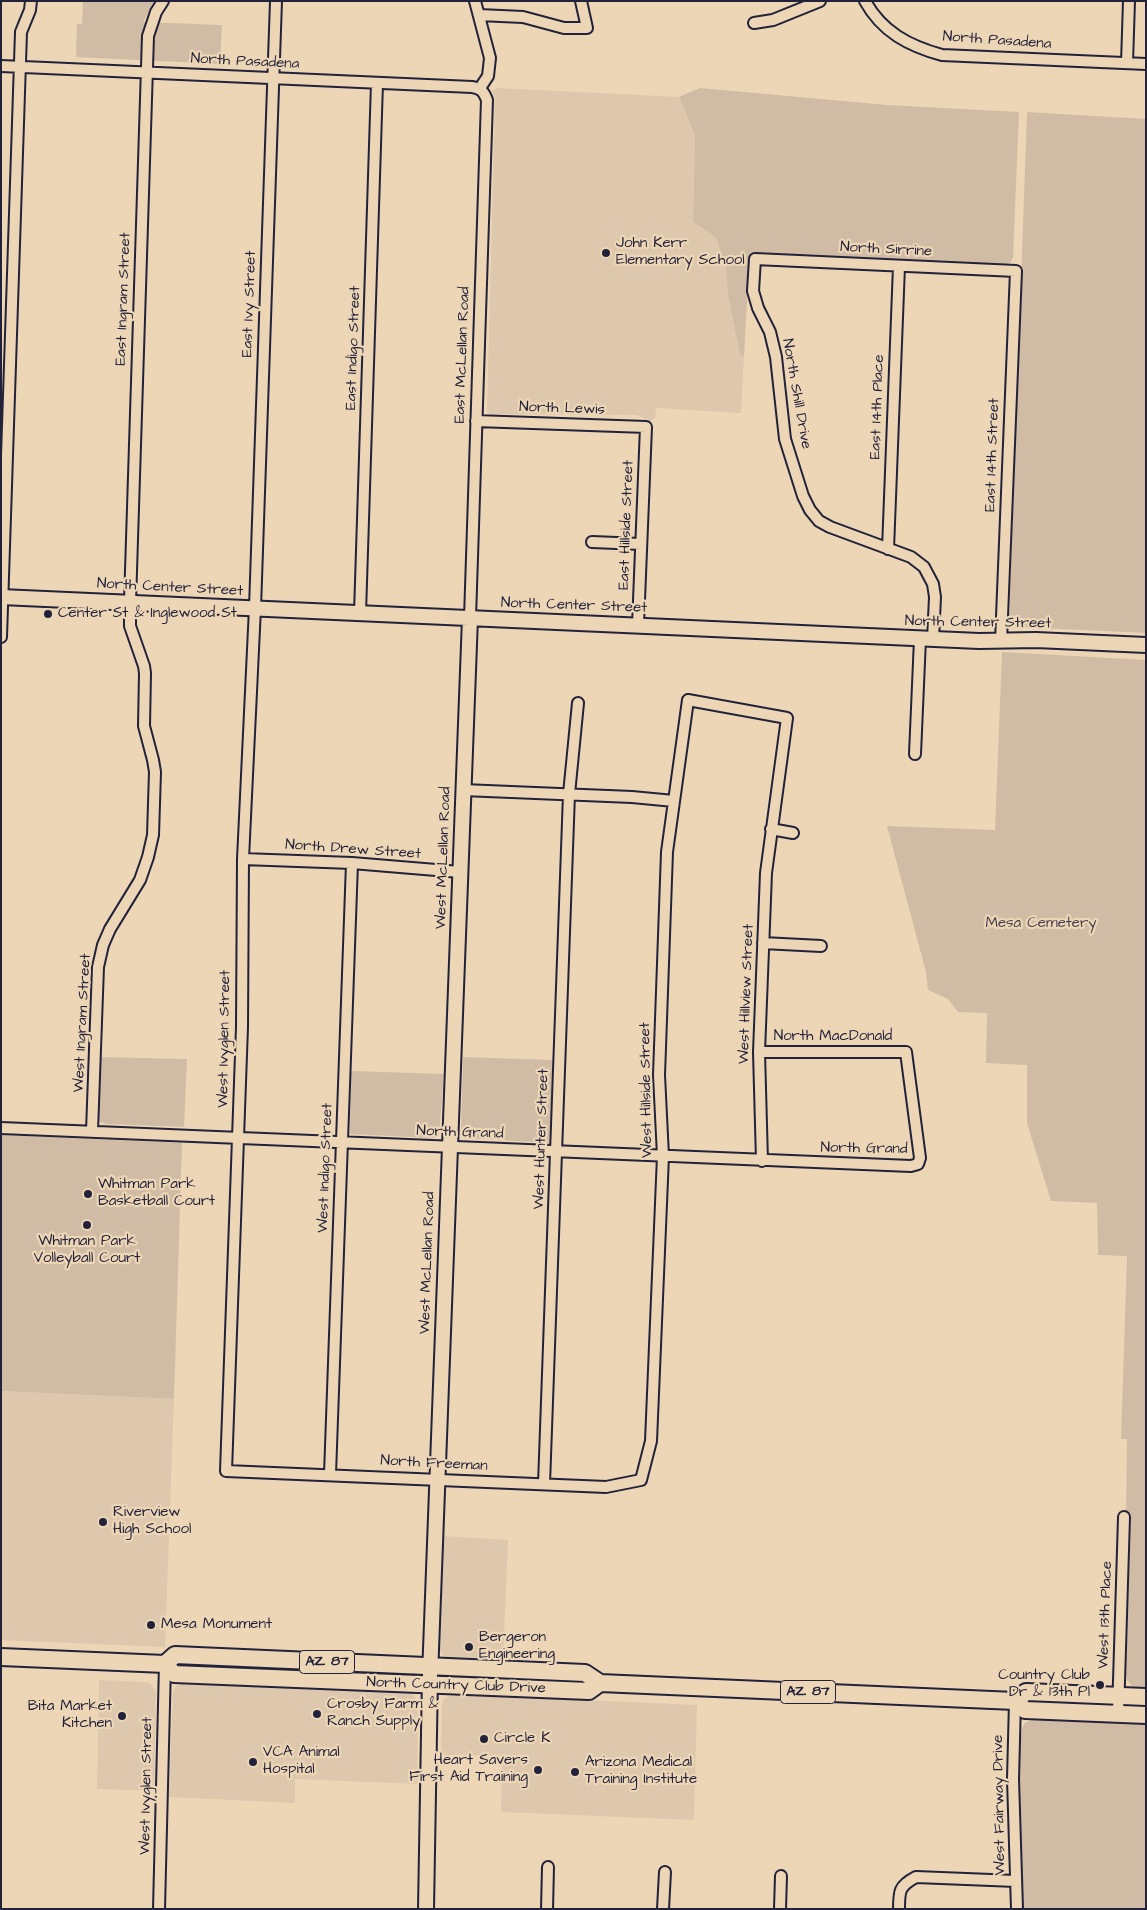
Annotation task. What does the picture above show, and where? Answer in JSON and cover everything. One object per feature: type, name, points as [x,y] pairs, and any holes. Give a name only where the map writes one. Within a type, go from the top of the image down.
[{"type":"main road","name":"North Country Club Drive","points":[[1,1657],[165,1664],[175,1655],[584,1673],[600,1683],[1015,1701],[1025,1710],[1146,1715]]},
{"type":"main road","name":"North Country Club Drive","points":[[165,1664],[174,1674],[589,1691],[600,1683]]},
{"type":"main road","name":"North Country Club Drive","points":[[1015,1701],[1026,1692],[1146,1697]]},
{"type":"street","points":[[1,637],[20,66],[22,32],[30,10],[31,1]]},
{"type":"street","name":"East Ingram Street","points":[[130,602],[146,72],[148,36],[156,12],[163,1]]},
{"type":"street","name":"East Ivy Street","points":[[255,608],[276,1]]},
{"type":"street","name":"East McLellan Road","points":[[470,618],[487,100],[482,91],[490,66],[488,48],[475,1]]},
{"type":"street","points":[[479,15],[523,17],[564,28],[587,28],[582,1]]},
{"type":"street","points":[[754,23],[773,20],[820,1]]},
{"type":"street","name":"North Pasadena","points":[[865,1],[871,12],[888,30],[901,40],[920,49],[942,55],[1146,64]]},
{"type":"street","points":[[1127,63],[1129,1]]},
{"type":"street","name":"North Pasadena","points":[[1,66],[377,83],[482,91]]},
{"type":"street","name":"East Indigo Street","points":[[360,613],[377,83]]},
{"type":"street","name":"North Sirrine","points":[[755,259],[1016,271]]},
{"type":"street","name":"North Shill Drive","points":[[755,259],[753,291],[758,308],[770,332],[776,357],[786,439],[803,496],[810,510],[819,520],[830,527],[911,557],[924,567],[933,584],[935,597],[926,639],[915,754]]},
{"type":"street","name":"East 14th Place","points":[[888,548],[899,266]]},
{"type":"street","name":"East 14th Street","points":[[1001,641],[1016,271]]},
{"type":"street","name":"North Lewis","points":[[476,421],[646,427]]},
{"type":"street","name":"East Hillside Street","points":[[638,625],[646,427]]},
{"type":"street","points":[[592,542],[641,544]]},
{"type":"street","name":"North Center Street","points":[[2,597],[926,639],[1036,640],[1146,645]]},
{"type":"street","name":"West Ingram Street","points":[[92,1131],[100,956],[110,929],[140,880],[148,857],[154,826],[155,772],[144,717],[145,673],[130,626],[130,602]]},
{"type":"street","name":"West Ivyglen Street","points":[[226,1470],[242,1027],[244,859],[255,608]]},
{"type":"street","name":"West McLellan Road","points":[[426,1909],[430,1666],[470,618]]},
{"type":"street","name":"West Hillside Street","points":[[641,1480],[651,1441],[663,1156],[659,1076],[667,852],[688,700],[787,718]]},
{"type":"street","name":"West Hunter Street","points":[[544,1484],[568,794],[578,703]]},
{"type":"street","name":"West Hillview Street","points":[[762,1161],[759,1052],[766,873],[787,718]]},
{"type":"street","points":[[463,790],[632,797],[674,801]]},
{"type":"street","points":[[771,829],[794,832]]},
{"type":"street","name":"North Drew Street","points":[[244,859],[352,863],[460,872]]},
{"type":"street","name":"West Indigo Street","points":[[330,1474],[352,863]]},
{"type":"street","points":[[763,943],[821,946]]},
{"type":"street","name":"North MacDonald","points":[[759,1052],[906,1052],[920,1158],[918,1164]]},
{"type":"street","name":"North Grand","points":[[1,1128],[762,1161],[911,1166],[918,1164]]},
{"type":"street","name":"North Freeman","points":[[226,1470],[606,1487],[641,1480]]},
{"type":"street","name":"West 13th Place","points":[[1118,1714],[1124,1517]]},
{"type":"street","name":"West Ivyglen Street","points":[[159,1909],[165,1664]]},
{"type":"street","name":"West Fairway Drive","points":[[1015,1701],[1013,1779],[1017,1909]]},
{"type":"street","points":[[547,1909],[548,1867]]},
{"type":"street","points":[[663,1909],[665,1872]]},
{"type":"street","points":[[780,1909],[781,1876]]},
{"type":"street","points":[[899,1909],[899,1893],[904,1883],[916,1877],[1016,1881]]},
{"type":"shaded area","name":"John Kerr Elementary School","points":[[497,88],[679,97],[695,135],[693,222],[716,236],[726,269],[728,296],[740,355],[744,356],[741,413],[656,408],[655,418],[650,421],[637,415],[489,414],[487,410],[495,99],[492,91]]},
{"type":"shaded area","name":"Riverview High School","points":[[1,1391],[174,1399],[165,1647],[1,1640]]},
{"type":"shaded area","points":[[444,1536],[508,1540],[503,1662],[450,1659],[445,1657],[440,1651]]},
{"type":"shaded area","points":[[99,1680],[145,1682],[150,1683],[156,1691],[154,1791],[97,1789]]},
{"type":"shaded area","points":[[181,1683],[411,1693],[415,1696],[418,1708],[417,1784],[295,1779],[295,1803],[169,1797],[173,1692],[176,1686]]},
{"type":"shaded area","points":[[452,1694],[697,1705],[694,1820],[501,1812],[502,1756],[441,1755],[442,1703],[444,1699]]},
{"type":"green space","points":[[83,1],[154,1],[143,22],[222,25],[220,64],[76,57],[77,24],[82,24]]},
{"type":"green space","points":[[700,88],[887,105],[1019,112],[1013,257],[1011,262],[1004,265],[759,254],[749,263],[744,356],[740,355],[728,296],[726,269],[716,237],[693,222],[695,135],[679,97]]},
{"type":"green space","points":[[1027,112],[1146,119],[1146,633],[1016,627],[1009,621]]},
{"type":"green space","name":"Mesa Cemetery","points":[[1002,652],[1146,660],[1146,1689],[1132,1686],[1127,1680],[1126,1675],[1131,1516],[1126,1516],[1127,1439],[1121,1439],[1127,1256],[1098,1255],[1097,1203],[1051,1201],[1027,1123],[1027,1065],[986,1063],[987,1013],[958,1012],[948,999],[928,990],[926,972],[887,826],[995,830]]},
{"type":"green space","points":[[99,1057],[187,1059],[184,1127],[106,1124],[98,1121]]},
{"type":"green space","points":[[463,1057],[553,1060],[550,1143],[464,1138],[461,1132]]},
{"type":"green space","points":[[351,1071],[444,1074],[439,1135],[433,1138],[350,1134]]},
{"type":"green space","points":[[1,1135],[182,1143],[174,1399],[1,1391]]},
{"type":"green space","points":[[1034,1719],[1146,1724],[1146,1909],[1023,1909],[1018,1809],[1019,1757],[1022,1728],[1025,1723]]},
{"type":"place","name":"John Kerr Elementary School","points":[[606,253]]},
{"type":"place","name":"Center St & Inglewood St","points":[[48,614]]},
{"type":"place","name":"Whitman Park Basketball Court","points":[[88,1194]]},
{"type":"place","name":"Whitman Park Volleyball Court","points":[[87,1225]]},
{"type":"place","name":"Riverview High School","points":[[103,1522]]},
{"type":"place","name":"Mesa Monument","points":[[151,1625]]},
{"type":"place","name":"Bergeron Engineering","points":[[469,1647]]},
{"type":"place","name":"Country Club Dr & 13th Pl","points":[[1100,1685]]},
{"type":"place","name":"Crosby Farm & Ranch Supply","points":[[317,1714]]},
{"type":"place","name":"Bita Market Kitchen","points":[[122,1716]]},
{"type":"place","name":"Circle K","points":[[484,1739]]},
{"type":"place","name":"VCA Animal Hospital","points":[[253,1762]]},
{"type":"place","name":"Heart Savers First Aid Training","points":[[538,1770]]},
{"type":"place","name":"Arizona Medical Training Institute","points":[[575,1772]]}]
